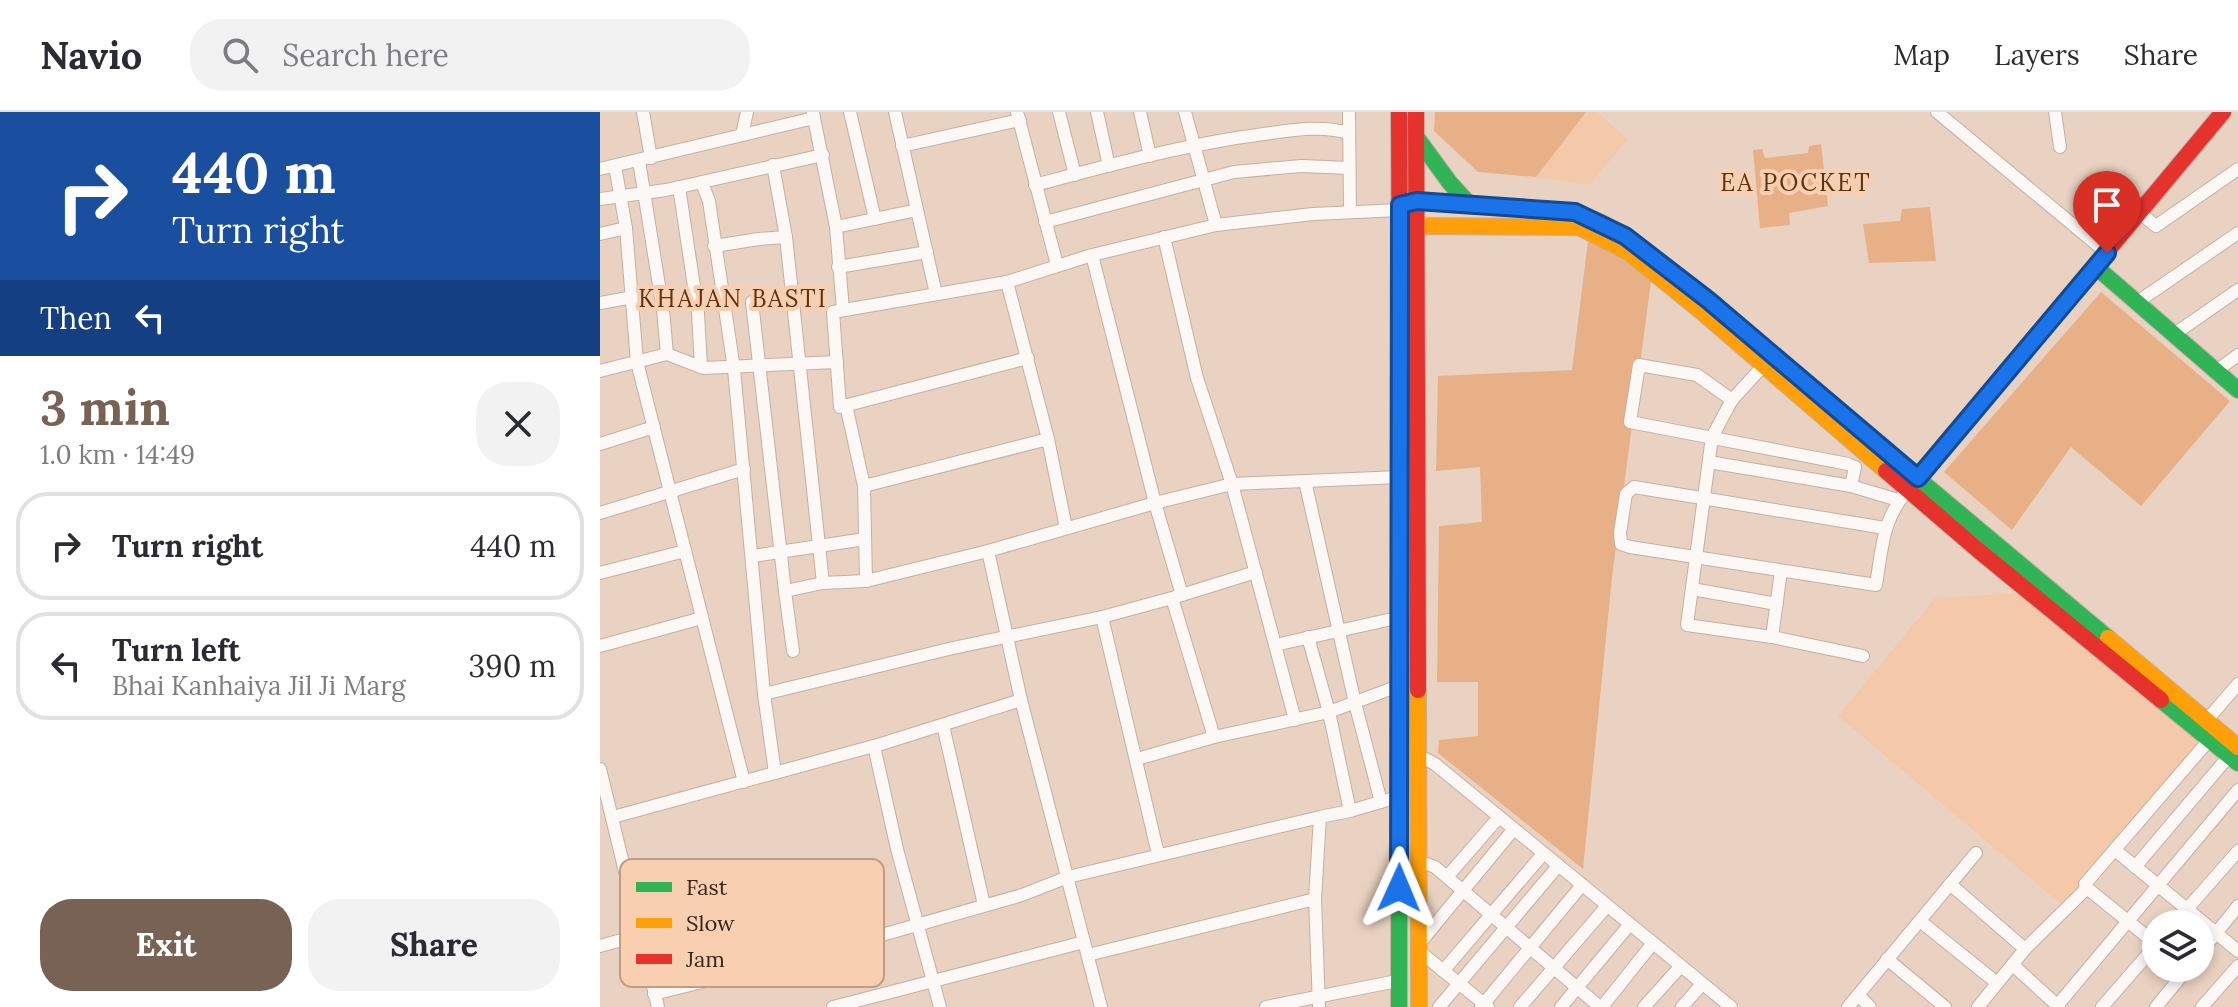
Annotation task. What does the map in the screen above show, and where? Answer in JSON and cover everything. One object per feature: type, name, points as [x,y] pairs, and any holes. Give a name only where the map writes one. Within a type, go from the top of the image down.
[{"type":"street","points":[[643,112],[644,193],[667,354]]},
{"type":"street","points":[[742,135],[747,112]]},
{"type":"street","points":[[850,112],[875,219]]},
{"type":"street","points":[[895,112],[936,294]]},
{"type":"street","points":[[1059,112],[1075,175]]},
{"type":"street","points":[[1097,112],[1109,166]]},
{"type":"street","points":[[1140,112],[1150,156]]},
{"type":"street","points":[[1185,112],[1216,225]]},
{"type":"street","points":[[1307,112],[1307,128]]},
{"type":"street","points":[[1349,112],[1350,212]]},
{"type":"street","points":[[1399,112],[1399,1007]]},
{"type":"street","points":[[1416,112],[1419,226],[1419,1007]]},
{"type":"street","points":[[1937,112],[2107,253]]},
{"type":"street","points":[[2055,112],[2060,147]]},
{"type":"street","points":[[1885,528],[1634,487],[1626,494],[1620,533],[1621,544],[1876,585],[1885,528],[1908,489],[2223,112]]},
{"type":"street","points":[[600,169],[814,115],[836,227],[843,310]]},
{"type":"street","points":[[902,146],[1019,116],[1057,265]]},
{"type":"street","points":[[1035,185],[1194,146],[1307,128],[1330,128],[1349,133]]},
{"type":"street","points":[[1417,138],[1470,205]]},
{"type":"street","points":[[600,199],[702,183],[823,155]]},
{"type":"street","points":[[773,165],[786,237],[823,583]]},
{"type":"street","points":[[615,166],[626,228],[637,362],[744,782]]},
{"type":"street","points":[[1045,222],[1203,178],[1271,168],[1349,168]]},
{"type":"street","points":[[2140,213],[2156,226],[2238,169]]},
{"type":"street","points":[[702,183],[709,201],[734,369],[764,694],[775,773]]},
{"type":"street","points":[[679,187],[698,313],[701,367]]},
{"type":"street","points":[[1028,358],[840,407],[833,312],[1007,282],[1092,255],[1216,225],[1400,207],[1417,201],[1575,212],[1625,236],[1708,300],[1908,489]]},
{"type":"street","points":[[836,227],[917,210]]},
{"type":"street","points":[[1400,229],[1419,226],[1561,225],[1588,230],[1628,252],[1908,489],[2235,755],[2135,867]]},
{"type":"street","points":[[600,234],[626,228]]},
{"type":"street","points":[[2136,303],[2238,233]]},
{"type":"street","points":[[714,246],[786,237]]},
{"type":"street","points":[[1164,237],[1197,378],[1232,484],[1295,720]]},
{"type":"street","points":[[838,267],[927,252]]},
{"type":"street","points":[[1092,255],[1214,737]]},
{"type":"street","points":[[2096,267],[2238,390]]},
{"type":"street","points":[[1007,282],[1048,439],[1066,528]]},
{"type":"street","points":[[2173,335],[2238,290]]},
{"type":"street","points":[[600,303],[633,297]]},
{"type":"street","points":[[752,302],[793,651]]},
{"type":"street","points":[[600,371],[667,354],[701,367],[734,369],[837,362]]},
{"type":"street","points":[[2216,371],[2238,355]]},
{"type":"street","points":[[1732,400],[1697,375],[1639,365],[1630,422],[1848,464],[1855,467],[1851,486]]},
{"type":"street","points":[[1763,366],[1732,400],[1712,437],[1687,625],[1772,637],[1863,656]]},
{"type":"street","points":[[846,405],[864,486],[866,581]]},
{"type":"street","points":[[600,444],[654,427]]},
{"type":"street","points":[[864,486],[1048,439]]},
{"type":"street","points":[[1709,462],[1851,486],[1908,489]]},
{"type":"street","points":[[600,513],[744,469]]},
{"type":"street","points":[[785,591],[823,583],[866,581],[1232,484],[1400,477]]},
{"type":"street","points":[[1305,481],[1355,703],[1381,802]]},
{"type":"street","points":[[753,556],[865,539]]},
{"type":"street","points":[[600,573],[685,551]]},
{"type":"street","points":[[988,551],[1021,700],[1101,1007]]},
{"type":"street","points":[[1772,637],[1781,571]]},
{"type":"street","points":[[764,694],[1102,617],[1256,572]]},
{"type":"street","points":[[1692,589],[1777,604]]},
{"type":"street","points":[[1102,617],[1158,854]]},
{"type":"street","points":[[1275,645],[1401,617]]},
{"type":"street","points":[[600,646],[702,618]]},
{"type":"street","points":[[1308,637],[1329,712],[1350,811]]},
{"type":"street","points":[[2142,933],[2085,884],[2115,850],[2238,684]]},
{"type":"street","points":[[1137,759],[1214,737],[1329,712],[1401,685]]},
{"type":"street","points":[[613,817],[874,746],[1021,700]]},
{"type":"street","points":[[943,725],[984,905]]},
{"type":"street","points":[[874,746],[916,925],[940,1007]]},
{"type":"street","points":[[1418,755],[1435,764],[1728,1006]]},
{"type":"street","points":[[600,769],[623,859]]},
{"type":"street","points":[[2013,965],[2057,1007],[2238,790]]},
{"type":"street","points":[[884,934],[1022,895],[1068,877],[1350,811],[1401,796]]},
{"type":"street","points":[[1319,1001],[1315,899],[1320,817]]},
{"type":"street","points":[[1447,877],[1499,817]]},
{"type":"street","points":[[1419,948],[1462,890],[1513,830]]},
{"type":"street","points":[[2115,850],[2238,951]]},
{"type":"street","points":[[2188,909],[2238,851]]},
{"type":"street","points":[[1848,1007],[1976,853]]},
{"type":"street","points":[[1443,971],[1543,854]]},
{"type":"street","points":[[1419,861],[1431,864],[1601,1007],[1653,943]]},
{"type":"street","points":[[1439,1007],[1558,866]]},
{"type":"street","points":[[1950,884],[2025,949]]},
{"type":"street","points":[[1419,948],[1484,1006],[1582,885]]},
{"type":"street","points":[[1978,1007],[2025,949],[2087,888]]},
{"type":"street","points":[[1088,955],[1315,899]]},
{"type":"street","points":[[1520,1007],[1607,906]]},
{"type":"street","points":[[2214,936],[2238,906]]},
{"type":"street","points":[[1920,921],[1997,983]]},
{"type":"street","points":[[1561,1007],[1630,924]]},
{"type":"street","points":[[600,946],[620,940]]},
{"type":"street","points":[[833,1007],[1084,942]]},
{"type":"street","points":[[1887,959],[1945,1007]]},
{"type":"street","points":[[2108,1005],[2142,962]]},
{"type":"street","points":[[1644,1007],[1681,966]]},
{"type":"street","points":[[2202,1007],[2238,966]]},
{"type":"street","points":[[1266,1007],[1319,1001],[1397,981]]},
{"type":"street","points":[[2156,1007],[2177,982]]},
{"type":"street","points":[[1682,1007],[1702,984]]},
{"type":"street","points":[[652,987],[658,1007]]},
{"type":"street","points":[[654,994],[682,987]]},
{"type":"street","points":[[1858,995],[1870,1007]]},
{"type":"shaded area","points":[[1435,112],[1586,112],[1536,177],[1478,172],[1434,131]]},
{"type":"shaded area","points":[[1586,112],[1597,112],[1628,139],[1589,185],[1536,177]]},
{"type":"shaded area","points":[[1821,144],[1828,206],[1789,213],[1790,225],[1760,228],[1753,150],[1762,149],[1765,158],[1808,153],[1809,146]]},
{"type":"shaded area","points":[[1930,207],[1936,261],[1869,263],[1863,224],[1900,221],[1902,209]]},
{"type":"shaded area","points":[[1589,233],[1613,240],[1651,281],[1612,577],[1583,869],[1438,753],[1439,740],[1478,736],[1478,682],[1437,682],[1439,526],[1482,522],[1480,467],[1436,471],[1438,376],[1572,370]]},
{"type":"shaded area","points":[[2101,292],[2230,401],[2141,506],[2071,447],[2012,530],[1944,472]]},
{"type":"shaded area","points":[[2020,593],[2201,743],[2063,906],[1838,716],[1935,598]]},
{"type":"traffic: fast","points":[[1417,138],[1470,205]]},
{"type":"traffic: fast","points":[[2096,267],[2238,390]]},
{"type":"traffic: fast","points":[[1399,1007],[1400,334]]},
{"type":"traffic: fast","points":[[1812,390],[2108,638]]},
{"type":"traffic: fast","points":[[2161,700],[2238,763]]},
{"type":"traffic: slow","points":[[1400,205],[1417,201],[1575,212],[1600,222],[1625,236],[1708,300],[1812,390]]},
{"type":"traffic: slow","points":[[1400,229],[1419,226],[1579,227],[1628,252],[1886,471]]},
{"type":"traffic: slow","points":[[2108,638],[2238,747]]},
{"type":"traffic: slow","points":[[1418,690],[1419,1007]]},
{"type":"traffic: jam","points":[[1399,112],[1400,334]]},
{"type":"traffic: jam","points":[[1416,112],[1418,690]]},
{"type":"traffic: jam","points":[[1918,478],[2223,112]]},
{"type":"traffic: jam","points":[[1886,471],[2161,700]]},
{"type":"district","name":"EA POCKET","points":[[1796,182]]},
{"type":"district","name":"KHAJAN BASTI","points":[[733,298]]},
{"type":"route","points":[[1399,888],[1400,205],[1417,201],[1575,212],[1600,222],[1625,236],[1708,300],[1918,478],[2107,253]]}]
